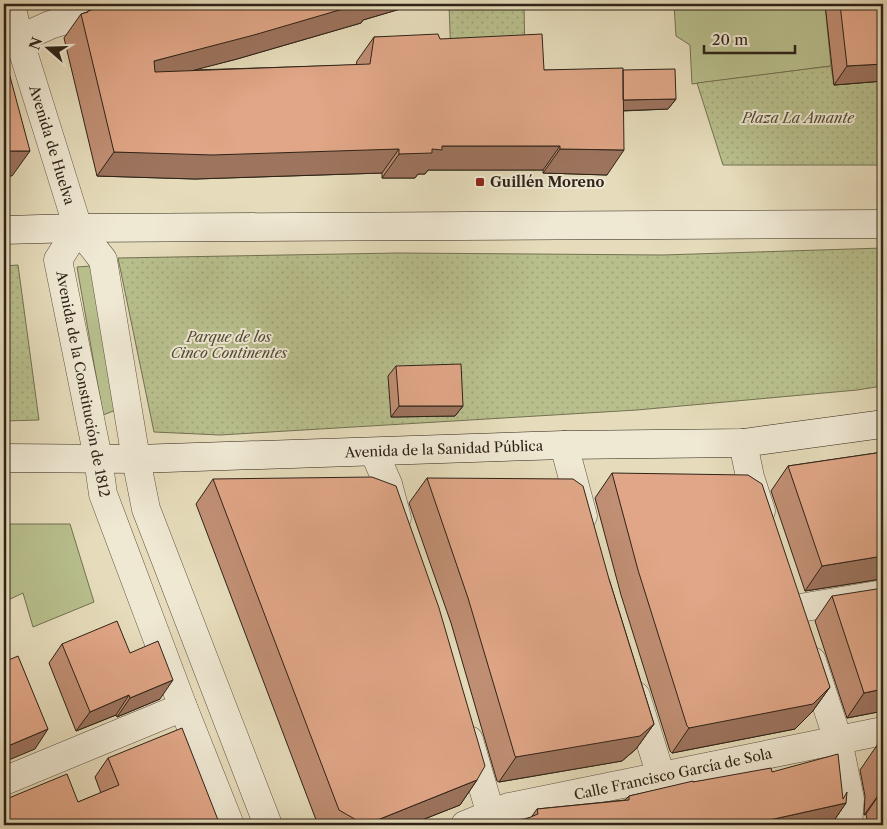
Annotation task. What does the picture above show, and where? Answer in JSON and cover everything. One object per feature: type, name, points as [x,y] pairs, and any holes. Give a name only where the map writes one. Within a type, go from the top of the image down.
[{"type":"street","name":"Avenida de Huelva","points":[[11,4],[12,42],[78,228]]},
{"type":"street","points":[[12,42],[50,25],[117,4]]},
{"type":"street","points":[[4,230],[883,224]]},
{"type":"street","points":[[78,228],[103,260],[146,509],[268,825]]},
{"type":"street","name":"Avenida de la Constitución de 1812","points":[[78,228],[58,260],[98,458],[102,494],[230,825]]},
{"type":"street","name":"Avenida de la Sanidad Pública","points":[[4,458],[136,459],[564,445],[742,443],[883,424]]},
{"type":"street","points":[[742,443],[750,477],[769,533]]},
{"type":"street","points":[[564,445],[588,535]]},
{"type":"street","points":[[374,452],[388,484],[406,543]]},
{"type":"street","points":[[848,825],[850,799],[838,740],[791,599],[883,594]]},
{"type":"street","points":[[629,674],[661,776]]},
{"type":"street","points":[[4,781],[183,707]]},
{"type":"street","points":[[463,721],[491,815]]},
{"type":"street","name":"Calle Francisco García de Sola","points":[[465,825],[509,808],[883,731]]},
{"type":"green space","points":[[449,4],[524,4],[525,58],[451,61]]},
{"type":"green space","points":[[674,4],[825,4],[831,66],[692,84],[690,45],[676,36]]},
{"type":"green space","name":"Plaza La Amante","points":[[831,66],[834,85],[883,81],[883,165],[723,165],[697,83]]},
{"type":"green space","name":"Parque de los Cinco Continentes","points":[[883,248],[883,386],[637,410],[220,435],[154,432],[118,258],[398,253],[663,255]]},
{"type":"green space","points":[[18,265],[39,420],[4,421],[4,266]]},
{"type":"green space","points":[[91,266],[116,410],[103,415],[77,267]]},
{"type":"green space","points":[[4,524],[70,524],[94,602],[33,627],[23,593],[4,602]]},
{"type":"building","points":[[110,4],[360,4],[254,35],[154,61],[155,72],[370,64],[374,37],[438,34],[440,39],[542,34],[544,70],[623,68],[624,150],[560,149],[560,146],[442,146],[442,150],[432,149],[432,153],[399,154],[399,149],[212,155],[114,152],[81,14]]},
{"type":"building","points":[[840,4],[883,4],[883,64],[847,66]]},
{"type":"building","points":[[8,69],[30,151],[4,151],[4,70]]},
{"type":"building","points":[[675,69],[676,99],[623,100],[623,70]]},
{"type":"building","points":[[461,364],[463,406],[399,406],[396,366]]},
{"type":"building","points":[[883,452],[883,556],[822,566],[788,466]]},
{"type":"building","points":[[612,473],[748,475],[762,484],[830,687],[813,704],[689,728],[687,726],[638,570]]},
{"type":"building","points":[[372,477],[396,486],[439,608],[485,766],[477,780],[365,825],[339,810],[213,479]]},
{"type":"building","points":[[427,478],[573,479],[583,486],[609,579],[654,724],[640,736],[515,756],[468,598]]},
{"type":"building","points":[[883,588],[883,689],[864,693],[832,596]]},
{"type":"building","points":[[117,621],[130,653],[158,641],[173,680],[130,698],[129,695],[90,712],[62,644]]},
{"type":"building","points":[[18,656],[48,729],[8,746],[8,749],[4,751],[4,662]]},
{"type":"building","points":[[182,728],[220,825],[4,825],[4,800],[67,774],[78,802],[119,785],[108,758]]},
{"type":"building","points":[[883,740],[883,771],[877,745]]},
{"type":"building","points":[[838,754],[843,799],[847,792],[846,803],[747,825],[511,825],[538,814],[537,809],[629,800],[629,796],[693,781],[771,768],[772,772]]},
{"type":"place","name":"Guillén Moreno","points":[[480,182]]}]
